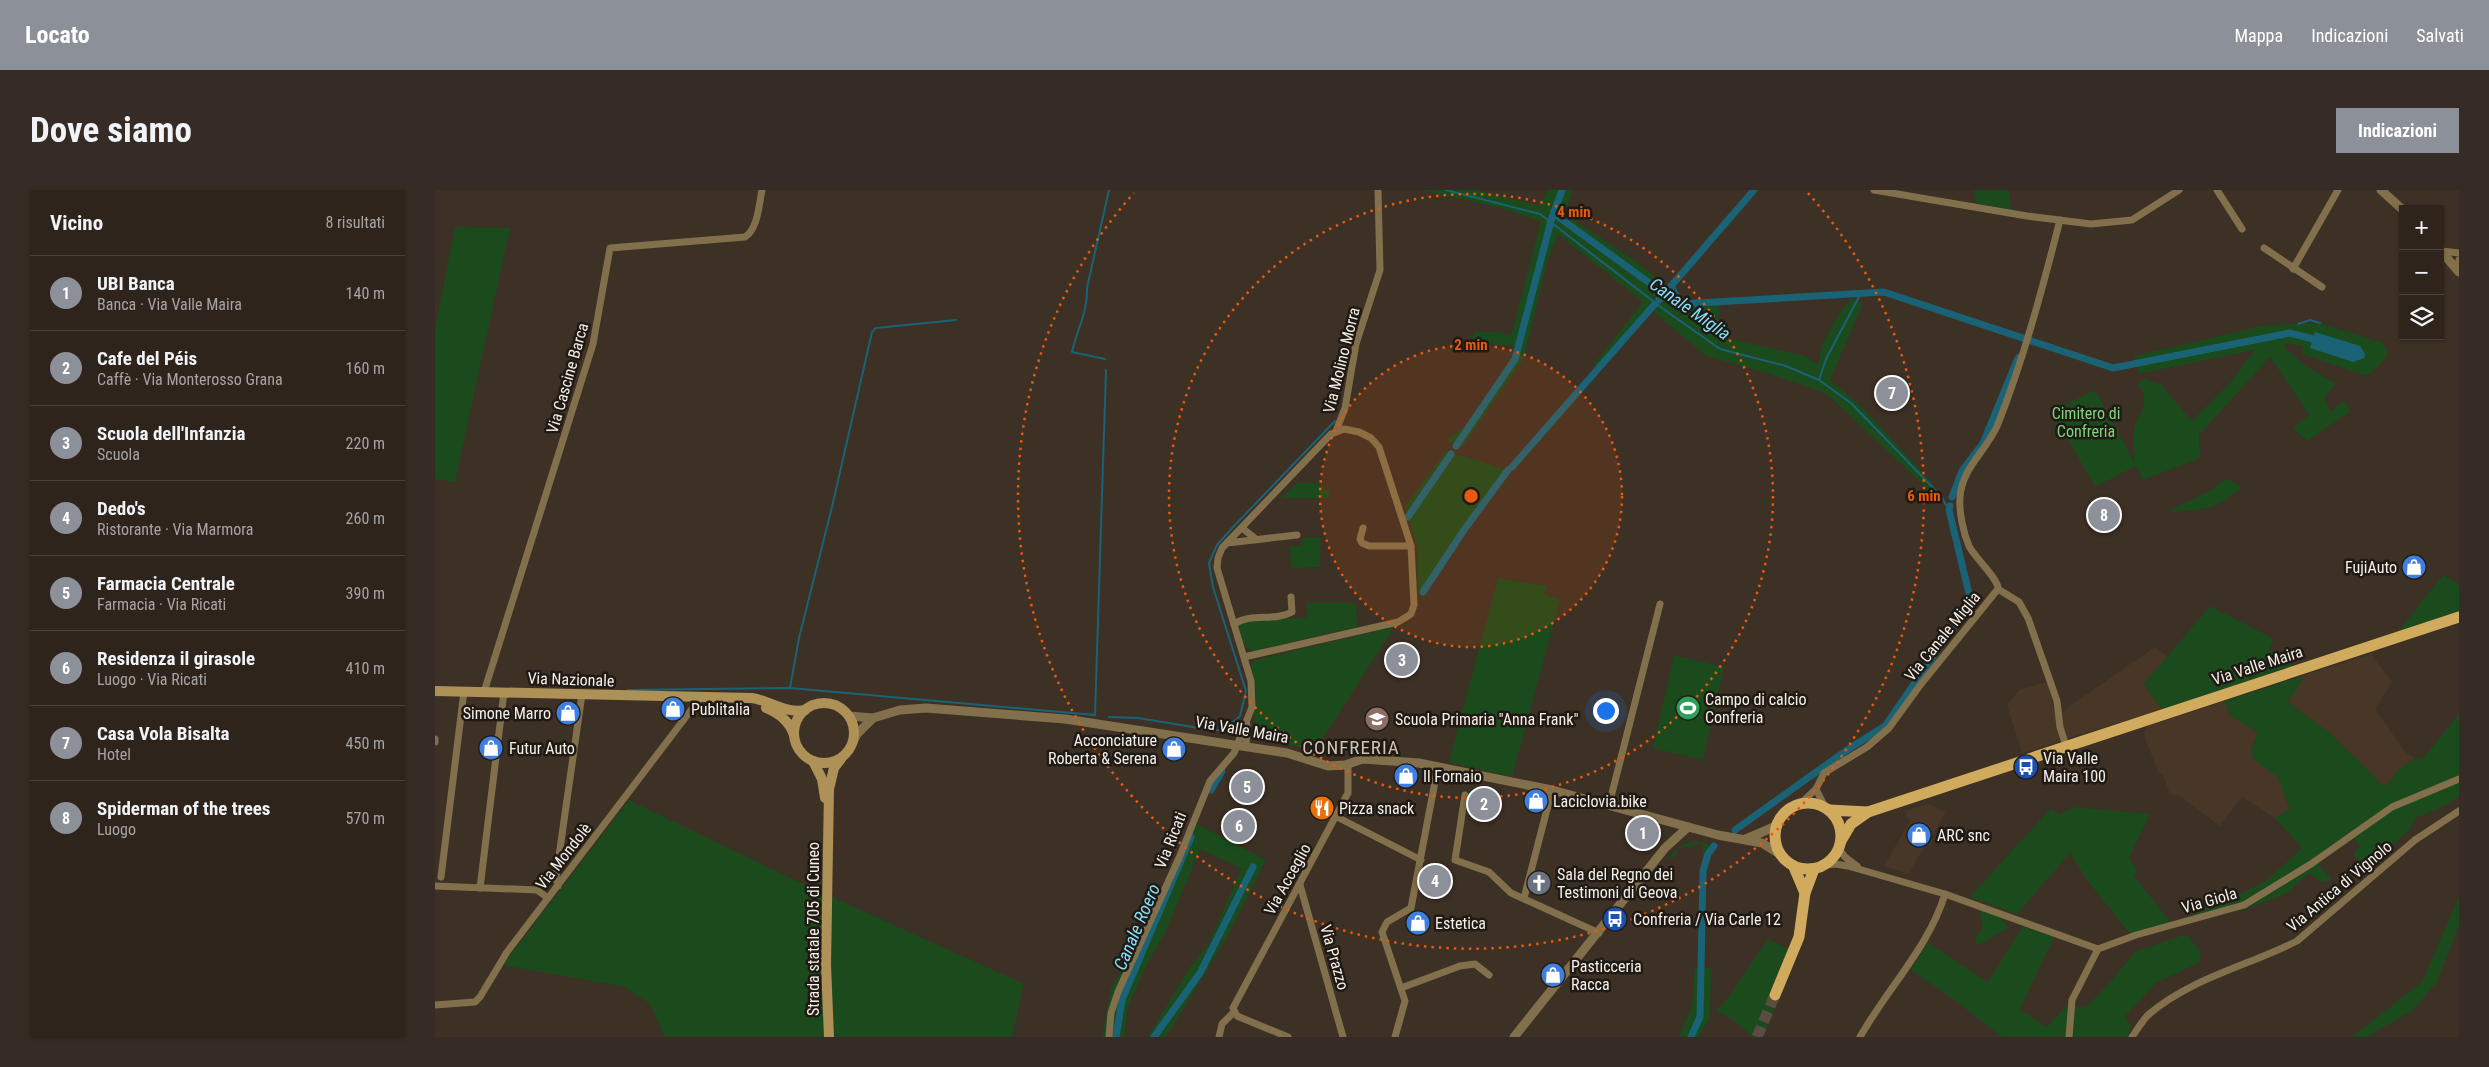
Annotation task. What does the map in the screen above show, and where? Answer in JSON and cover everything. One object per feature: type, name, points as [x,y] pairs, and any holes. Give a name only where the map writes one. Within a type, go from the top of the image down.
[{"type":"main road","name":"Via Valle Maira","points":[[1840,845],[1851,824],[1868,812],[2459,617]]},
{"type":"main road","name":"Via Nazionale","points":[[435,691],[704,697]]},
{"type":"main road","points":[[704,697],[763,700],[794,712],[805,710],[814,705],[833,705],[849,716],[853,724],[853,742],[841,759],[823,763],[813,761],[806,757],[796,744],[791,725],[785,719],[775,712],[742,699]]},
{"type":"main road","points":[[796,744],[795,726],[805,710]]},
{"type":"main road","name":"Strada statale 705 di Cuneo","points":[[829,1037],[826,966],[828,821],[830,784],[834,768],[841,759]]},
{"type":"main road","name":"Strada statale 705 di Cuneo","points":[[813,761],[822,779],[828,821]]},
{"type":"main road","points":[[1775,995],[1799,937],[1805,893],[1820,867],[1834,858],[1840,845],[1841,829],[1837,818],[1827,809],[1817,804],[1800,804],[1785,812],[1776,826],[1774,835],[1778,853],[1794,867],[1805,893]]},
{"type":"main road","name":"Via Valle Maira","points":[[1827,809],[1868,812]]},
{"type":"main road","points":[[1794,867],[1820,867]]},
{"type":"street","name":"Via Cascine Barca","points":[[484,692],[593,344],[610,248],[745,237],[750,234],[753,226],[762,190]]},
{"type":"street","name":"Via Molino Morra","points":[[1241,745],[1253,697],[1251,681],[1217,568],[1218,558],[1227,543],[1336,431],[1345,408],[1356,344],[1380,270],[1378,190]]},
{"type":"street","points":[[1874,190],[2091,224],[2132,220],[2179,190]]},
{"type":"street","points":[[2217,190],[2242,229]]},
{"type":"street","points":[[2293,269],[2338,190]]},
{"type":"street","points":[[2381,190],[2399,206]]},
{"type":"street","name":"Via Canale Miglia","points":[[1800,804],[1816,789],[1824,773],[1867,747],[1889,728],[1921,684],[1998,589],[1996,581],[1976,558],[1968,545],[1960,506],[1961,487],[1964,476],[1992,439],[2028,340],[2060,220]]},
{"type":"street","points":[[2264,248],[2293,269],[2322,286]]},
{"type":"street","points":[[2444,251],[2459,253]]},
{"type":"street","points":[[2444,255],[2458,271]]},
{"type":"street","points":[[2458,271],[2459,260]]},
{"type":"street","points":[[1244,657],[1406,619],[1411,614],[1414,605],[1411,546],[1379,447],[1371,438],[1359,432],[1344,429],[1336,431]]},
{"type":"street","points":[[1242,528],[1256,539]]},
{"type":"street","points":[[1363,528],[1360,538],[1362,544],[1369,546],[1411,546]]},
{"type":"street","points":[[1227,543],[1297,535]]},
{"type":"street","points":[[1998,589],[2019,602],[2029,618],[2057,701],[2066,746]]},
{"type":"street","points":[[1234,624],[1249,618],[1285,616],[1292,612],[1291,597]]},
{"type":"street","points":[[1609,805],[1660,604]]},
{"type":"street","points":[[441,877],[464,691]]},
{"type":"street","points":[[480,888],[504,692]]},
{"type":"street","points":[[558,886],[556,876],[582,694]]},
{"type":"street","name":"Via Mondolè","points":[[435,1005],[475,1002],[507,952],[547,898],[704,697]]},
{"type":"street","name":"Via Valle Maira","points":[[849,716],[873,718],[900,710],[926,708],[1065,719],[1287,753],[1328,766],[1349,764],[1369,759],[1438,766],[1552,790],[1718,835],[1762,843],[1778,853]]},
{"type":"street","points":[[853,742],[857,734],[873,718]]},
{"type":"street","name":"Via Ricati","points":[[1109,1037],[1111,1012],[1118,992],[1179,858],[1210,781],[1218,769],[1228,762],[1241,745]]},
{"type":"street","name":"Via Acceglio","points":[[1234,1012],[1235,1003],[1337,817],[1348,793],[1349,764]]},
{"type":"street","points":[[1395,1037],[1405,1001],[1382,932],[1387,922],[1411,908],[1438,766]]},
{"type":"street","name":"Via Giola","points":[[2098,949],[2137,935],[2244,905],[2279,885],[2392,807],[2459,778]]},
{"type":"street","points":[[1816,789],[1827,809]]},
{"type":"street","points":[[1524,898],[1552,790]]},
{"type":"street","points":[[1465,795],[1455,860],[1489,872],[1511,893],[1599,933]]},
{"type":"street","name":"Via Antica di Vignolo","points":[[2132,1037],[2147,1016],[2168,1001],[2210,977],[2275,952],[2297,941],[2415,840],[2459,810]]},
{"type":"street","points":[[1337,817],[1421,860]]},
{"type":"street","points":[[1665,848],[1677,824]]},
{"type":"street","points":[[1746,839],[1776,826]]},
{"type":"street","points":[[1515,1037],[1665,848],[1688,827]]},
{"type":"street","points":[[1840,845],[1845,857],[1861,869]]},
{"type":"street","points":[[1820,867],[1835,864],[1861,869],[1945,894],[2098,949],[2072,1000],[2069,1037]]},
{"type":"street","name":"Via Prazzo","points":[[1300,885],[1343,1037]]},
{"type":"street","points":[[435,886],[537,890],[547,898]]},
{"type":"street","points":[[1860,1037],[1870,1019],[1904,973],[1941,909],[1945,894]]},
{"type":"street","points":[[1401,988],[1460,966],[1475,964],[1489,975]]},
{"type":"street","points":[[1219,1037],[1221,1024],[1234,1012],[1237,1016],[1288,1037]]},
{"type":"shaded area","points":[[2155,647],[2167,657],[2144,684],[2162,710],[2065,739],[2060,713]]},
{"type":"shaded area","points":[[2371,654],[2392,682],[2375,709],[2406,753],[2416,758],[2397,771],[2392,780],[2384,786],[2331,734],[2288,702],[2303,679],[2302,676]]},
{"type":"shaded area","points":[[2047,682],[2062,741],[2022,753],[2007,705],[2019,690]]},
{"type":"shaded area","points":[[2225,701],[2230,715],[2258,733],[2251,750],[2278,776],[2290,810],[2275,818],[2242,797],[2220,826],[2180,796],[2170,794],[2163,775],[2159,773],[2145,739],[2144,732],[2148,726]]},
{"type":"shaded area","points":[[1928,804],[1946,812],[1908,874],[1884,866],[1910,821],[1904,811]]},
{"type":"green space","points":[[1421,190],[1476,190],[1540,206],[1548,190],[1573,190],[1566,215],[1634,260],[1663,283],[1674,286],[1684,301],[1721,298],[1717,327],[1731,339],[1805,356],[1818,365],[1822,345],[1836,319],[1851,299],[1863,304],[1830,380],[1861,406],[1932,483],[1930,491],[1827,394],[1767,373],[1706,356],[1653,311],[1600,371],[1594,364],[1643,302],[1558,234],[1547,262],[1524,358],[1462,447],[1446,440],[1467,425],[1514,357],[1515,346],[1489,344],[1485,340],[1472,339],[1476,331],[1499,332],[1511,336],[1541,221],[1497,207]]},
{"type":"green space","points":[[1974,190],[2009,190],[2011,210],[1976,203]]},
{"type":"green space","points":[[455,227],[510,228],[455,482],[435,479],[435,329]]},
{"type":"green space","name":"Cimitero di Confreria","points":[[2319,323],[2383,343],[2388,354],[2380,365],[2366,376],[2302,354],[2303,346],[2285,343],[2284,347],[2304,365],[2336,384],[2324,397],[2331,412],[2344,401],[2351,411],[2307,441],[2293,428],[2309,415],[2270,357],[2199,435],[2200,458],[2143,480],[2136,466],[2095,487],[2052,411],[2095,390],[2134,462],[2134,431],[2144,403],[2144,398],[2138,384],[2144,379],[2160,384],[2192,421],[2229,384],[2255,350],[2139,374],[2134,356],[2266,325]]},
{"type":"green space","points":[[1444,450],[1506,470],[1418,595],[1418,549],[1405,507],[1443,455]]},
{"type":"green space","points":[[2226,479],[2242,486],[2217,505],[2190,511],[2167,512],[2209,491]]},
{"type":"green space","points":[[1297,483],[1321,483],[1321,490],[1329,491],[1329,498],[1281,498]]},
{"type":"green space","points":[[1320,537],[1320,567],[1291,568],[1290,546],[1302,546],[1302,538]]},
{"type":"green space","points":[[2443,575],[2459,585],[2459,611],[2403,630],[2402,627]]},
{"type":"green space","points":[[1498,578],[1547,586],[1544,594],[1560,600],[1512,777],[1449,762]]},
{"type":"green space","points":[[1307,603],[1356,603],[1357,627],[1252,651],[1244,645],[1238,625],[1244,621],[1307,618]]},
{"type":"green space","points":[[2210,606],[2274,639],[2269,649],[2292,666],[2162,710],[2144,684]]},
{"type":"green space","points":[[1394,627],[1316,749],[1261,741],[1254,720],[1256,691],[1251,665],[1255,660]]},
{"type":"green space","name":"Campo di calcio Confreria","points":[[1674,655],[1724,667],[1703,760],[1653,748]]},
{"type":"green space","points":[[2302,676],[2303,679],[2288,702],[2331,734],[2384,786],[2392,780],[2397,771],[2416,758],[2422,760],[2459,714],[2459,796],[2444,806],[2416,818],[2409,830],[2365,869],[2353,854],[2360,845],[2348,834],[2323,851],[2319,865],[2332,880],[2321,882],[2309,873],[2287,893],[2238,912],[2230,908],[2131,935],[2087,880],[2070,853],[2017,914],[1970,897],[2051,808],[2059,815],[2073,807],[2150,814],[2129,858],[2138,871],[2134,876],[2171,923],[2225,902],[2266,881],[2302,848],[2275,818],[2290,809],[2278,777],[2254,760],[2251,750],[2258,733],[2230,715],[2225,701]]},
{"type":"green space","points":[[629,800],[803,884],[1024,984],[1012,1037],[665,1037],[650,1004],[625,987],[503,965]]},
{"type":"green space","points":[[1195,823],[1266,860],[1226,939],[1166,1037],[1148,1037],[1190,967],[1207,947],[1240,873],[1241,868],[1200,849],[1166,931],[1146,966],[1128,1007],[1124,1037],[1102,1037],[1111,988],[1131,959]]},
{"type":"green space","points":[[1696,842],[1713,844],[1703,859],[1703,844],[1677,849]]},
{"type":"green space","points":[[1677,849],[1678,853],[1673,858],[1669,858]]},
{"type":"green space","points":[[2459,897],[2459,925],[2437,982],[2413,1010],[2367,1037],[2352,1037],[2422,982]]},
{"type":"green space","points":[[1979,908],[2000,917],[2008,928],[1977,946],[1975,938],[1983,927]]},
{"type":"green space","points":[[2023,926],[2054,937],[2020,1009],[2047,1027],[2066,1006],[2087,1006],[2135,952],[2186,934],[2200,951],[2200,962],[2156,983],[2125,1016],[2132,1028],[2127,1037],[2002,1037],[1949,996],[1911,970],[1928,943],[1988,982]]},
{"type":"green space","points":[[1768,939],[1789,949],[1769,994],[1779,999],[1762,1037],[1753,1037],[1732,1019],[1716,1011],[1727,999]]},
{"type":"green space","points":[[1695,967],[1711,968],[1710,1017],[1699,1037],[1679,1037],[1692,1006]]},
{"type":"water","points":[[2315,332],[2360,346],[2365,354],[2364,358],[2353,362],[2310,348]]},
{"type":"waterway","points":[[1105,359],[1072,352],[1086,305],[1087,288],[1109,190]]},
{"type":"waterway","name":"Canale Miglia","points":[[1446,190],[1540,214],[1662,308],[1720,349],[1786,366],[1819,380],[1851,403],[1941,496],[1949,510]]},
{"type":"waterway","points":[[1456,446],[1515,359],[1551,221],[1562,190]]},
{"type":"waterway","points":[[1659,300],[1754,190]]},
{"type":"waterway","points":[[1554,211],[1557,216],[1659,290]]},
{"type":"waterway","points":[[1671,286],[1681,304],[1884,292],[2113,368],[2290,333],[2313,339]]},
{"type":"waterway","points":[[1819,380],[1826,359],[1861,293]]},
{"type":"waterway","points":[[1512,467],[1654,305]]},
{"type":"waterway","points":[[790,688],[799,638],[832,507],[872,332],[876,328],[956,320]]},
{"type":"waterway","points":[[2298,324],[2310,320],[2320,323]]},
{"type":"waterway","points":[[1952,497],[1962,471],[1983,443],[2018,358]]},
{"type":"waterway","points":[[628,690],[790,688],[1095,715],[1106,370]]},
{"type":"waterway","points":[[1109,717],[1138,718],[1211,730],[1224,730],[1240,716],[1246,691],[1213,587],[1209,563],[1217,545],[1335,421]]},
{"type":"waterway","points":[[1408,517],[1451,454]]},
{"type":"waterway","points":[[1423,592],[1464,530],[1508,470]]},
{"type":"waterway","points":[[1735,830],[1847,750],[1885,726],[1971,602],[1949,510],[1950,506]]},
{"type":"waterway","points":[[1211,790],[1222,771]]},
{"type":"waterway","name":"Canale Roero","points":[[1116,1037],[1122,1000],[1191,837]]},
{"type":"waterway","points":[[1691,1037],[1700,1017],[1703,871],[1708,854],[1714,846]]},
{"type":"waterway","points":[[1154,1037],[1200,973],[1253,867]]},
{"type":"tunnel","points":[[1757,1037],[1775,995]]},
{"type":"place","name":"Casa Vola Bisalta","points":[[1892,393]]},
{"type":"place","name":"Spiderman of the trees","points":[[2104,515]]},
{"type":"place","name":"FujiAuto","points":[[2414,567]]},
{"type":"place","name":"Scuola dell'Infanzia","points":[[1402,660]]},
{"type":"place","name":"Campo di calcio Confreria","points":[[1688,708]]},
{"type":"place","name":"Publitalia","points":[[673,709]]},
{"type":"place","name":"Simone Marro","points":[[568,713]]},
{"type":"place","name":"Scuola Primaria \"Anna Frank\"","points":[[1377,719]]},
{"type":"place","name":"Futur Auto","points":[[491,748]]},
{"type":"place","name":"Acconciature Roberta & Serena","points":[[1174,749]]},
{"type":"place","name":"Via Valle Maira 100","points":[[2026,767]]},
{"type":"place","name":"Il Fornaio","points":[[1406,776]]},
{"type":"place","name":"Farmacia Centrale","points":[[1247,787]]},
{"type":"place","name":"Laciclovia.bike","points":[[1536,801]]},
{"type":"place","name":"Cafe del Péis","points":[[1484,804]]},
{"type":"place","name":"Pizza snack","points":[[1322,808]]},
{"type":"place","name":"Residenza il girasole","points":[[1239,826]]},
{"type":"place","name":"UBI Banca","points":[[1643,833]]},
{"type":"place","name":"ARC snc","points":[[1919,835]]},
{"type":"place","name":"Dedo's","points":[[1435,881]]},
{"type":"place","name":"Sala del Regno dei Testimoni di Geova","points":[[1539,883]]},
{"type":"place","name":"Confreria / Via Carle 12","points":[[1615,919]]},
{"type":"place","name":"Estetica","points":[[1418,923]]},
{"type":"place","name":"Pasticceria Racca","points":[[1553,975]]},
{"type":"district","name":"CONFRERIA","points":[[1351,747]]}]
